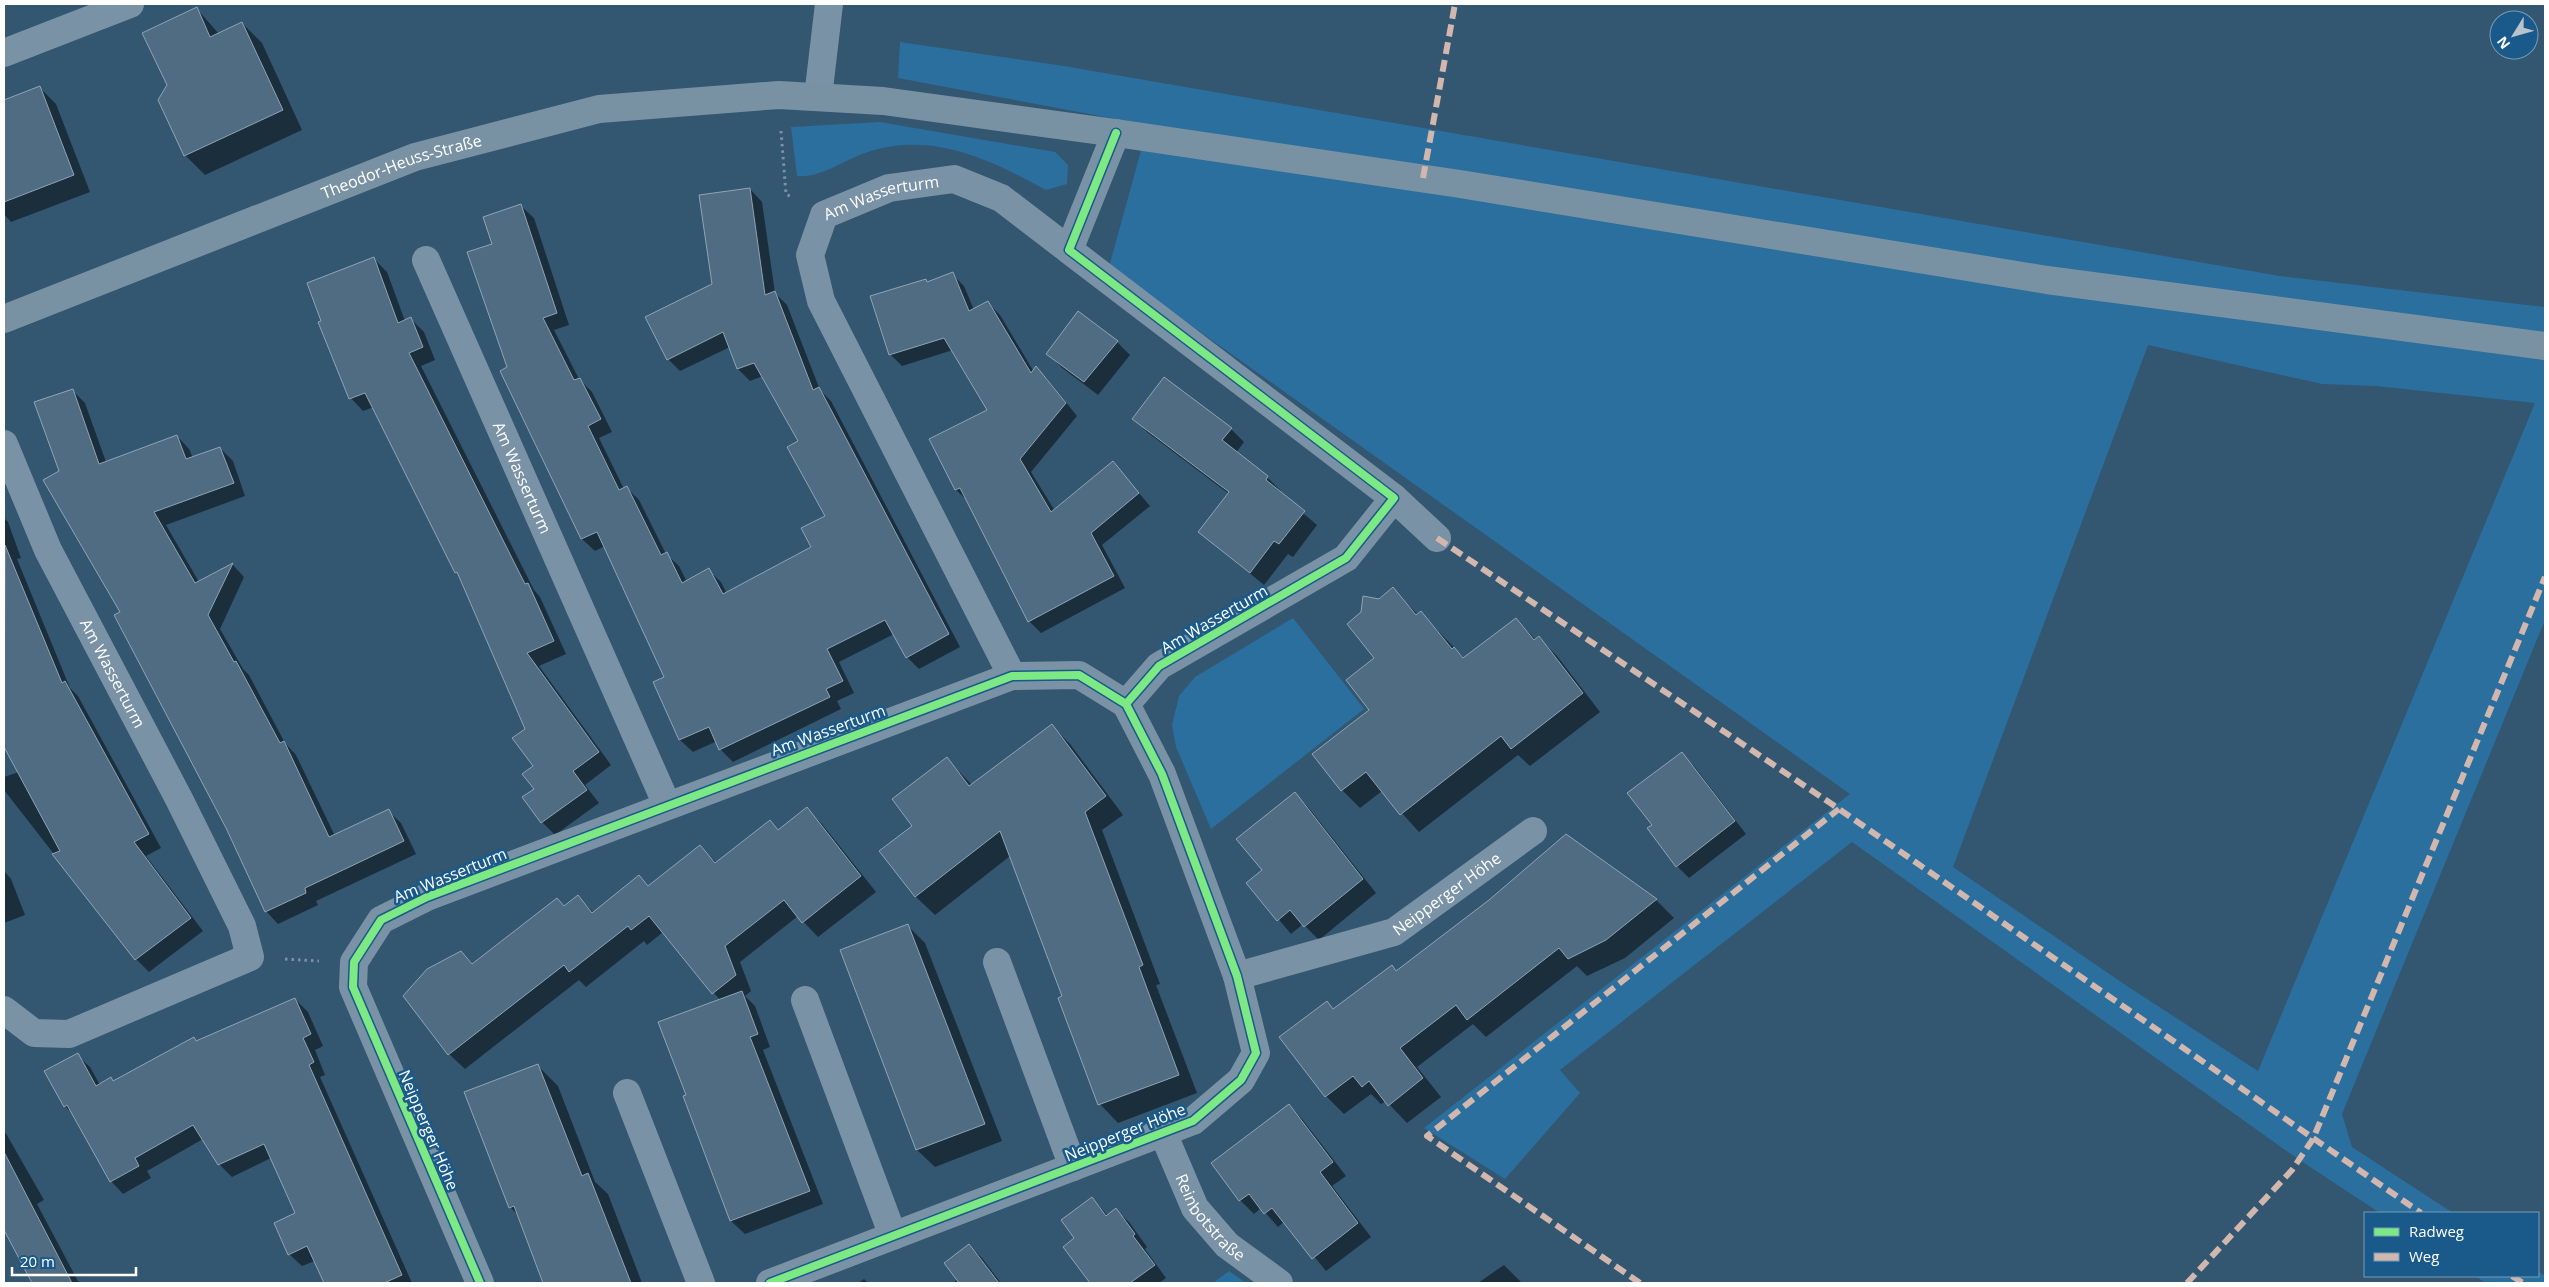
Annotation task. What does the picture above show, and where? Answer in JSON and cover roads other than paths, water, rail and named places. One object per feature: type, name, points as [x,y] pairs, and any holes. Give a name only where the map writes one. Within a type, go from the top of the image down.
[{"type":"main road","name":"Theodor-Heuss-Straße","points":[[4,319],[415,157],[599,109],[779,95],[883,101],[1116,133],[1460,184],[2047,280],[2545,346]]},
{"type":"street","points":[[4,53],[130,4]]},
{"type":"street","points":[[818,97],[829,4]]},
{"type":"street","points":[[1069,250],[1116,133]]},
{"type":"street","name":"Am Wasserturm","points":[[1012,676],[820,301],[810,255],[824,216],[889,188],[954,179],[1001,198],[1394,498],[1437,538]]},
{"type":"street","name":"Am Wasserturm","points":[[426,260],[667,805]]},
{"type":"street","name":"Am Wasserturm","points":[[4,444],[48,550],[179,799],[242,926],[250,957],[69,1034],[34,1033],[4,1010]]},
{"type":"street","name":"Am Wasserturm","points":[[354,975],[381,920],[427,897],[1012,676],[1079,675],[1126,704],[1159,666],[1346,558],[1394,498]]},
{"type":"street","name":"Neipperger Höhe","points":[[770,1283],[1194,1121],[1241,1080],[1256,1053],[1237,976],[1162,774],[1126,704]]},
{"type":"street","name":"Neipperger Höhe","points":[[1237,976],[1394,932],[1533,832]]},
{"type":"street","points":[[997,962],[1074,1167]]},
{"type":"street","name":"Neipperger Höhe","points":[[354,975],[480,1283]]},
{"type":"street","points":[[805,1000],[893,1236]]},
{"type":"street","points":[[627,1093],[701,1283]]},
{"type":"street","name":"Reinbotstraße","points":[[1163,1133],[1195,1208],[1227,1245],[1279,1283]]}]
